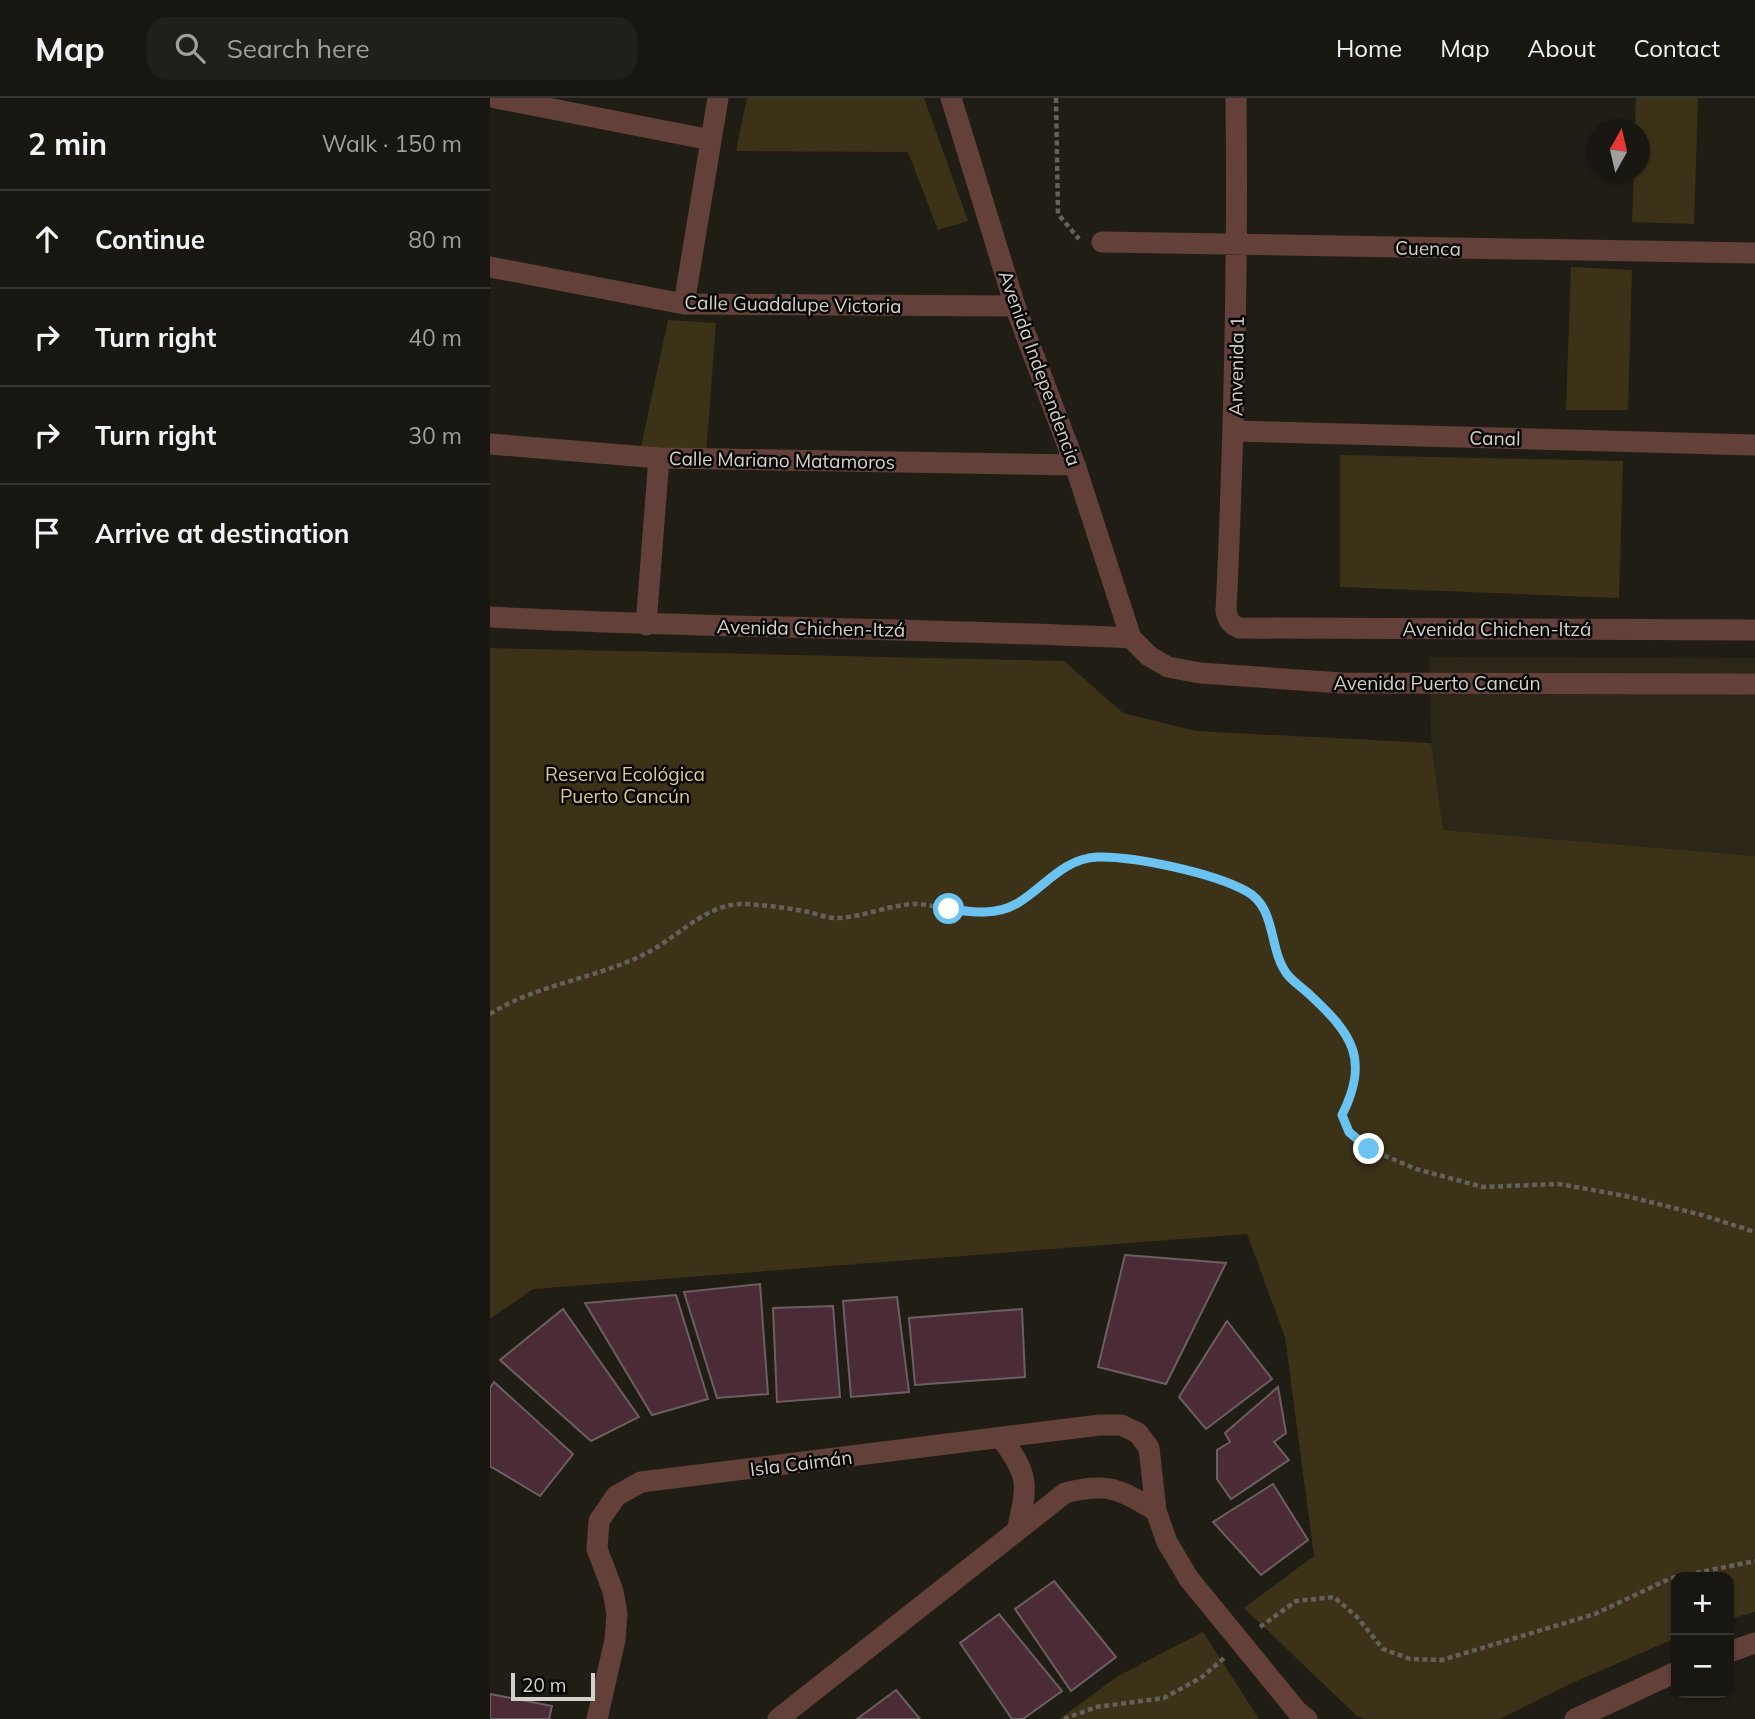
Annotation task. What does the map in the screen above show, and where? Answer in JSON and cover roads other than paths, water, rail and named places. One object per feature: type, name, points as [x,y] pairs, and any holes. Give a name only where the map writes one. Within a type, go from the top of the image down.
[{"type":"street","points":[[496,98],[711,141]]},
{"type":"street","points":[[684,304],[718,98]]},
{"type":"street","name":"Avenida Independencia","points":[[951,98],[1015,306],[1075,465],[1131,638]]},
{"type":"street","name":"Anvenida 1","points":[[1236,98],[1238,245],[1235,431],[1226,611],[1228,620],[1239,628]]},
{"type":"street","name":"Cuenca","points":[[1102,242],[1755,253]]},
{"type":"street","name":"Calle Guadalupe Victoria","points":[[490,267],[684,304],[1015,306]]},
{"type":"street","name":"Canal","points":[[1235,431],[1755,445]]},
{"type":"street","name":"Calle Mariano Matamoros","points":[[490,444],[659,458],[1075,465]]},
{"type":"street","points":[[646,625],[659,458]]},
{"type":"street","name":"Avenida Chichen-Itzá","points":[[490,617],[646,625],[1004,632],[1131,638]]},
{"type":"street","name":"Avenida Chichen-Itzá","points":[[1239,628],[1755,631]]},
{"type":"street","name":"Avenida Puerto Cancún","points":[[1131,638],[1149,656],[1168,667],[1213,674],[1342,683],[1755,684]]},
{"type":"street","name":"Isla Caimán","points":[[597,1719],[615,1640],[617,1615],[613,1591],[597,1549],[599,1521],[615,1496],[641,1482],[1100,1425],[1121,1425],[1138,1433],[1149,1448],[1156,1511],[1167,1542],[1189,1580],[1301,1717]]},
{"type":"street","points":[[1001,1438],[1018,1460],[1024,1478],[1026,1493],[1017,1531]]},
{"type":"street","points":[[778,1719],[1065,1493],[1090,1487],[1112,1489],[1156,1511]]},
{"type":"street","points":[[1734,1650],[1755,1643]]},
{"type":"street","points":[[1575,1719],[1671,1674]]},
{"type":"park label","name":"Reserva Ecológica Puerto Cancún","points":[[625,785]]}]
